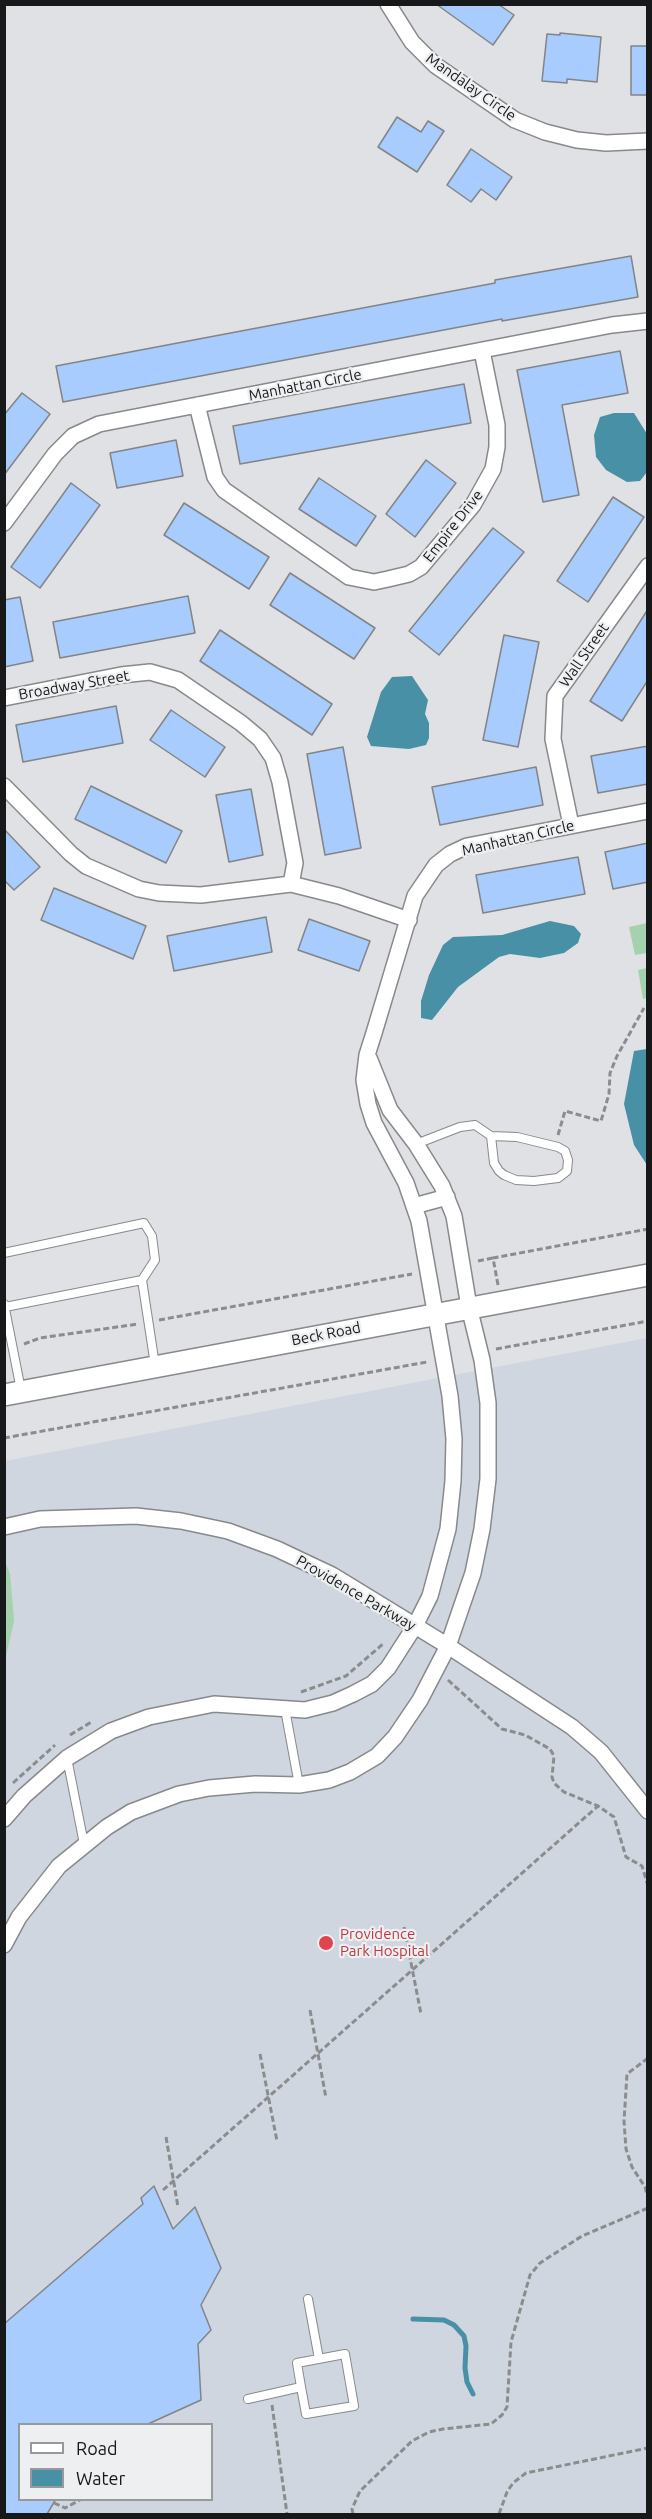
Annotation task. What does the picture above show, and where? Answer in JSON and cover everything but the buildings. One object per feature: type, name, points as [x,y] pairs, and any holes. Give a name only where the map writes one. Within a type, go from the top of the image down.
[{"type":"main road","name":"Beck Road","points":[[13,1393],[648,1275]]},
{"type":"street","name":"Mandalay Circle","points":[[388,4],[412,42],[435,65],[515,120],[545,132],[577,140],[606,143],[648,141]]},
{"type":"street","name":"Manhattan Circle","points":[[4,523],[55,454],[73,436],[99,424],[630,322],[648,321]]},
{"type":"street","name":"Empire Drive","points":[[197,405],[215,477],[224,490],[349,577],[374,582],[409,574],[430,558],[473,505],[493,469],[497,447],[497,425],[482,351]]},
{"type":"street","name":"Wall Street","points":[[571,825],[553,739],[555,696],[648,566]]},
{"type":"street","name":"Broadway Street","points":[[4,698],[121,675],[150,672],[178,680],[241,723],[260,740],[273,758],[280,782],[295,862],[291,884]]},
{"type":"street","points":[[4,786],[71,854],[86,866],[139,890],[201,895],[291,884],[339,896],[409,920]]},
{"type":"street","name":"Manhattan Circle","points":[[4,1819],[24,1796],[67,1758],[111,1731],[149,1716],[214,1704],[305,1710],[353,1695],[372,1684],[388,1668],[415,1626],[430,1596],[448,1528],[454,1439],[444,1359],[426,1253],[406,1183],[374,1123],[368,1104],[364,1080],[367,1055],[415,896],[425,878],[436,865],[450,854],[468,846],[648,811]]},
{"type":"street","points":[[4,1945],[19,1917],[59,1866],[84,1844],[131,1812],[179,1794],[209,1788],[255,1784],[299,1785],[329,1780],[350,1772],[377,1756],[395,1737],[420,1700],[448,1646],[473,1572],[488,1479],[488,1403],[454,1216],[442,1186],[416,1144],[390,1110],[367,1055]]},
{"type":"street","points":[[390,1153],[416,1144]]},
{"type":"street","points":[[414,1206],[447,1197]]},
{"type":"street","name":"Providence Parkway","points":[[4,1527],[40,1520],[136,1516],[181,1521],[228,1531],[277,1549],[332,1575],[448,1646],[572,1727],[602,1752],[648,1811]]},
{"type":"lane","points":[[416,1144],[460,1127],[475,1125],[491,1136],[517,1137],[565,1151],[568,1160],[567,1171],[558,1178],[534,1181],[516,1180],[499,1171],[494,1163],[491,1136]]},
{"type":"lane","points":[[4,1253],[144,1223],[152,1236],[155,1260],[142,1280],[156,1366]]},
{"type":"lane","points":[[13,1393],[13,1348],[5,1306],[142,1280]]},
{"type":"lane","points":[[285,1709],[299,1785]]},
{"type":"lane","points":[[67,1758],[84,1844]]},
{"type":"lane","points":[[308,2300],[319,2359]]},
{"type":"lane","points":[[345,2355],[354,2406],[306,2414],[301,2387],[297,2363],[345,2355]]},
{"type":"lane","points":[[248,2399],[301,2387]]},
{"type":"path","points":[[555,1147],[565,1111],[601,1121],[609,1094],[610,1073],[644,1008]]},
{"type":"path","points":[[501,1302],[493,1258],[648,1229]]},
{"type":"path","points":[[13,1348],[40,1338],[148,1323],[336,1288]]},
{"type":"path","points":[[480,1352],[648,1322]]},
{"type":"path","points":[[4,1438],[444,1359]]},
{"type":"path","points":[[294,1692],[318,1688],[346,1676],[362,1664],[382,1643],[402,1645]]},
{"type":"path","points":[[436,1669],[502,1729],[525,1735],[550,1749],[554,1756],[552,1777],[554,1783],[564,1792],[598,1806],[614,1817],[626,1857],[642,1866],[648,1886]]},
{"type":"path","points":[[10,1787],[47,1750],[97,1720]]},
{"type":"path","points":[[163,2190],[598,1806]]},
{"type":"path","points":[[404,1927],[421,2014]]},
{"type":"path","points":[[310,2010],[326,2098]]},
{"type":"path","points":[[260,2054],[277,2141]]},
{"type":"path","points":[[648,2058],[627,2074],[624,2121],[626,2149],[632,2167],[645,2187],[648,2199]]},
{"type":"path","points":[[166,2137],[178,2207]]},
{"type":"path","points":[[353,2514],[352,2509],[360,2491],[412,2441],[429,2432],[491,2424],[502,2415],[507,2407],[511,2342],[530,2275],[540,2263],[582,2236],[648,2208]]},
{"type":"path","points":[[271,2394],[287,2514]]},
{"type":"path","points":[[499,2514],[507,2492],[513,2483],[526,2473],[648,2448]]},
{"type":"path","points":[[54,2503],[65,2508],[77,2501]]},
{"type":"shaded area","name":"Providence Park Hospital","points":[[647,1338],[647,2514],[5,2514],[5,1461]]},
{"type":"green space","points":[[647,923],[647,953],[635,955],[629,927]]},
{"type":"green space","points":[[647,968],[647,998],[643,999],[638,970]]},
{"type":"green space","points":[[5,1561],[10,1574],[14,1621],[5,1661]]},
{"type":"water","points":[[614,413],[634,413],[647,434],[647,472],[640,481],[627,482],[606,470],[596,457],[594,435],[600,417]]},
{"type":"water","points":[[412,676],[428,700],[425,714],[429,723],[429,738],[426,745],[409,749],[371,746],[367,737],[381,692],[392,677]]},
{"type":"water","points":[[550,921],[574,926],[581,934],[578,943],[564,953],[540,958],[510,954],[499,957],[458,987],[432,1020],[421,1018],[421,1001],[429,975],[443,945],[453,937],[502,935]]},
{"type":"water","points":[[648,1049],[647,1165],[634,1145],[624,1104],[634,1051]]},
{"type":"waterway","points":[[413,2319],[444,2320],[454,2325],[464,2336],[467,2382],[473,2394]]},
{"type":"place","name":"Providence Park Hospital","points":[[326,1943]]}]
